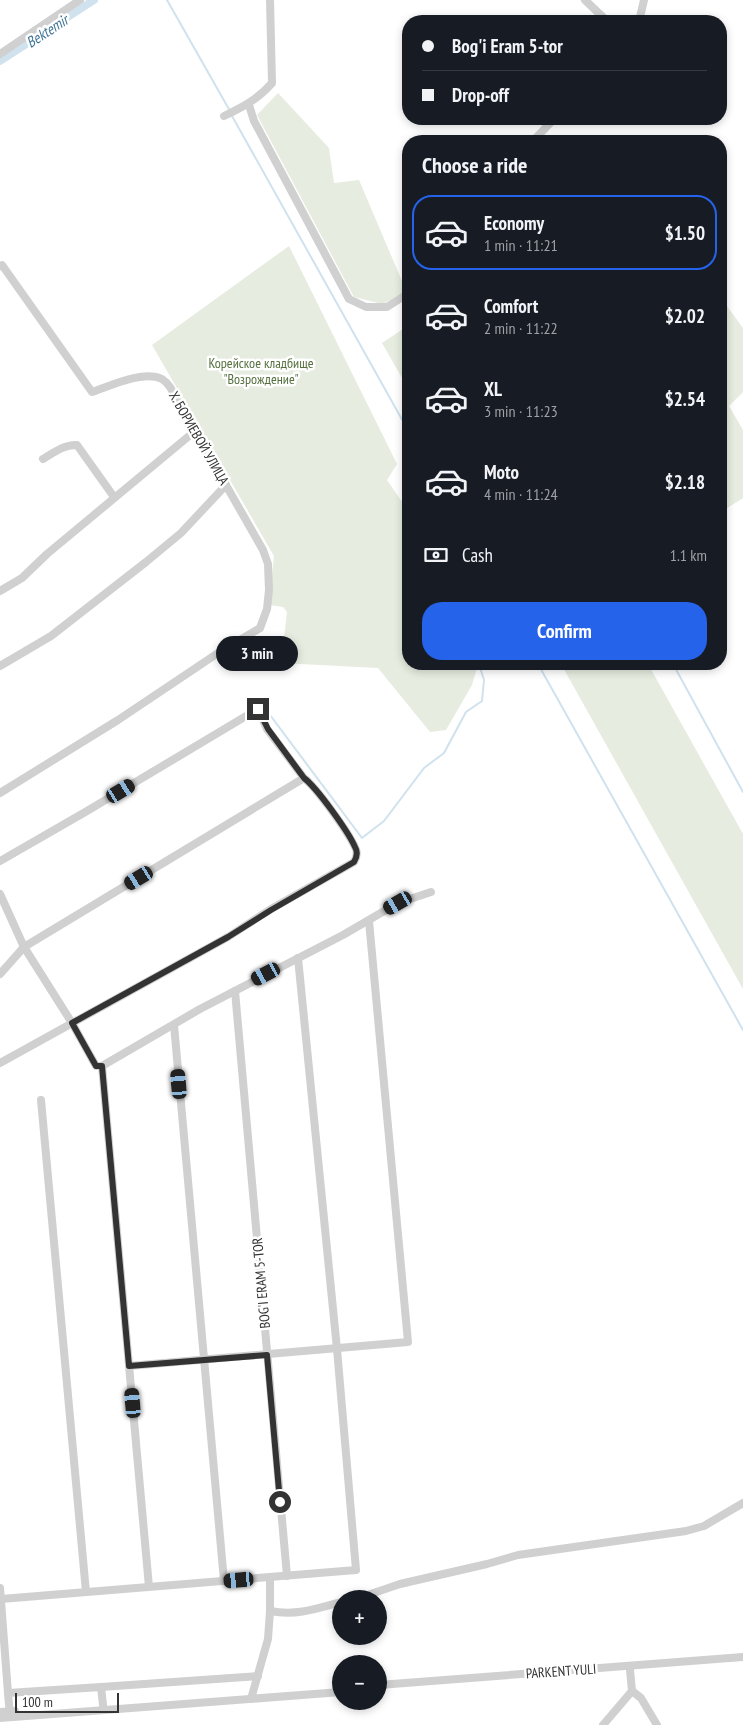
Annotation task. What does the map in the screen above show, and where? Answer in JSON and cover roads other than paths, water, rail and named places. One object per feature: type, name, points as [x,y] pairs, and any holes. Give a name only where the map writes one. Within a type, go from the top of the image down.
[{"type":"street","points":[[0,54],[80,0]]},
{"type":"street","points":[[224,116],[245,106],[263,94],[272,83],[270,0]]},
{"type":"street","points":[[585,0],[601,15]]},
{"type":"street","points":[[640,15],[644,0]]},
{"type":"street","points":[[245,106],[349,298],[366,307],[387,307],[402,297]]},
{"type":"street","points":[[539,135],[548,125]]},
{"type":"street","name":"Х. БОРИЕВОЙ УЛИЦА","points":[[0,266],[2,266],[92,392],[144,376],[154,376],[163,379],[170,387],[263,550],[268,564],[269,590],[267,609],[260,628],[218,653],[118,720],[0,792]]},
{"type":"street","points":[[0,591],[22,578],[47,554],[195,430]]},
{"type":"street","points":[[43,459],[58,450],[71,445],[77,445],[114,497]]},
{"type":"street","points":[[0,666],[51,636],[146,562],[181,533],[226,484]]},
{"type":"street","points":[[0,860],[87,811],[258,709],[268,729],[304,778],[311,784],[356,848],[354,862],[228,937],[0,1063]]},
{"type":"street","points":[[0,974],[24,947],[304,778]]},
{"type":"street","points":[[0,894],[24,947],[72,1023],[96,1066],[102,1066],[200,1009],[343,936],[398,903],[431,892]]},
{"type":"street","points":[[129,1366],[408,1342],[369,920]]},
{"type":"street","points":[[1,1599],[356,1570],[337,1349],[298,958]]},
{"type":"street","name":"BOG'I ERAM 5-TOR","points":[[235,991],[287,1576]]},
{"type":"street","points":[[174,1025],[224,1581]]},
{"type":"street","points":[[102,1066],[149,1587]]},
{"type":"street","points":[[42,1100],[86,1592]]},
{"type":"street","points":[[382,1590],[518,1555],[686,1531],[704,1526],[743,1502]]},
{"type":"street","points":[[252,1696],[268,1638],[270,1577]]},
{"type":"street","points":[[0,1588],[10,1714]]},
{"type":"street","points":[[270,1611],[288,1614],[332,1604]]},
{"type":"street","name":"PARKENT YULI","points":[[387,1684],[743,1657]]},
{"type":"street","name":"PARKENT YULI","points":[[387,1688],[743,1662]]},
{"type":"street","points":[[606,1724],[632,1691],[630,1670]]},
{"type":"street","points":[[8,1693],[258,1676]]},
{"type":"street","points":[[101,1687],[103,1705]]},
{"type":"street","points":[[0,1712],[10,1714],[332,1689]]},
{"type":"street","points":[[632,1691],[641,1698],[657,1725]]},
{"type":"street","points":[[0,1718],[10,1714],[103,1705],[332,1692]]},
{"type":"waterway","name":"Bektemir","points":[[0,61],[94,0]]},
{"type":"waterway","points":[[167,0],[230,111]]},
{"type":"waterway","points":[[232,116],[402,420]]},
{"type":"waterway","points":[[267,711],[362,838],[384,821],[424,768],[444,753],[466,712],[482,701],[484,680],[481,670]]},
{"type":"waterway","points":[[541,670],[743,1030]]},
{"type":"waterway","points":[[676,670],[743,792]]},
{"type":"park label","name":"Корейское кладбище \"Возрождение\"","points":[[261,372]]}]
